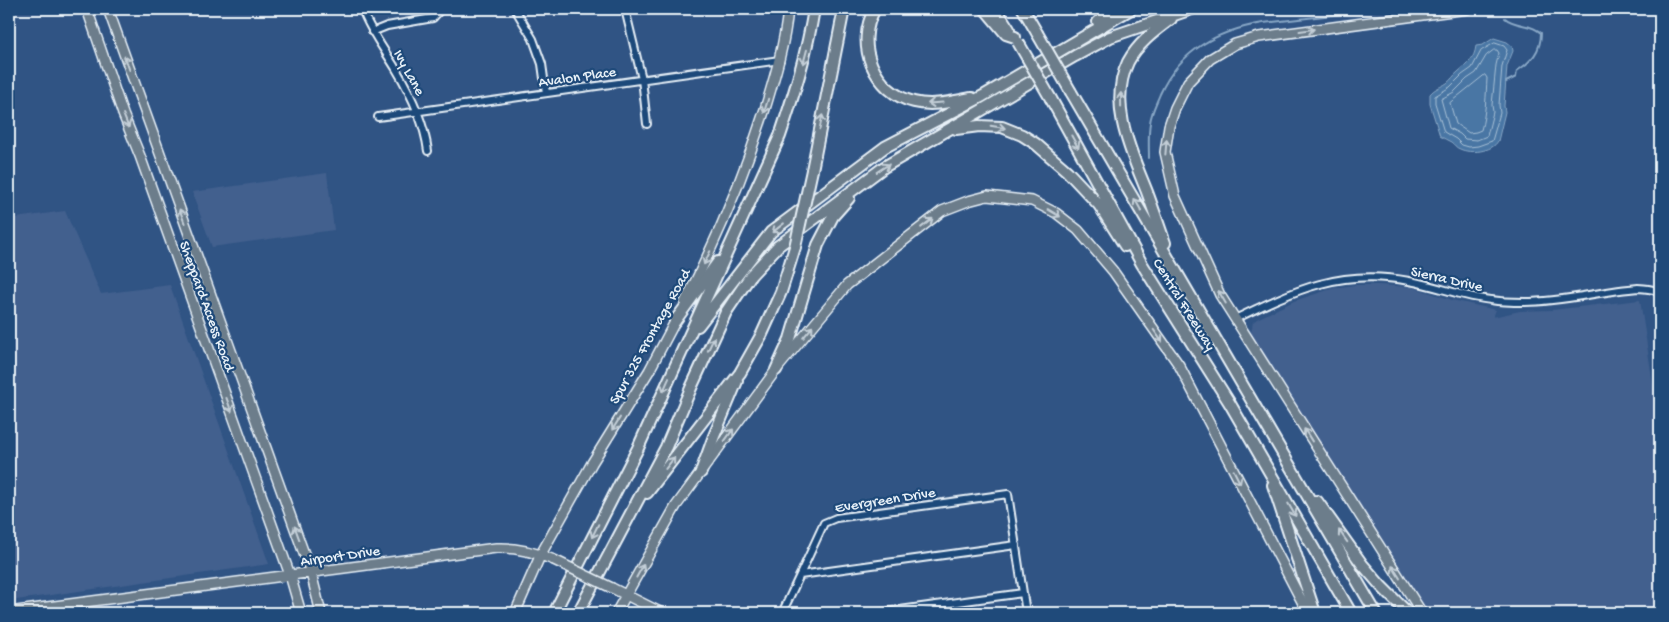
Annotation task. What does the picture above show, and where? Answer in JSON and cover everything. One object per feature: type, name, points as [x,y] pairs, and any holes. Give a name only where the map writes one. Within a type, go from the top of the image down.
[{"type":"highway","points":[[554,613],[638,448],[780,136],[796,90],[814,9]]},
{"type":"highway","points":[[630,516],[740,373],[762,334],[781,292],[795,247],[844,9]]},
{"type":"highway","points":[[875,9],[866,34],[868,55],[880,80],[890,89],[900,97],[928,104],[983,96]]},
{"type":"highway","points":[[985,9],[1006,34],[1016,40]]},
{"type":"highway","name":"Central Freeway","points":[[996,9],[1051,99],[1142,264],[1229,402],[1351,613]]},
{"type":"highway","name":"Central Freeway","points":[[1023,9],[1376,613]]},
{"type":"highway","points":[[1028,9],[1030,20]]},
{"type":"highway","points":[[1077,40],[1082,33],[1115,9]]},
{"type":"highway","points":[[686,341],[771,232],[885,147],[983,96],[1131,9]]},
{"type":"highway","points":[[578,613],[666,447],[726,312],[751,275],[778,246],[884,167],[1110,37],[1192,9]]},
{"type":"highway","points":[[1171,262],[1129,144],[1122,118],[1120,98],[1125,71],[1133,55],[1146,39],[1180,12]]},
{"type":"highway","points":[[950,130],[979,126],[1002,127],[1022,135],[1036,144],[1067,171],[1099,205],[1128,251],[1142,264]]},
{"type":"highway","points":[[776,370],[790,339],[818,245],[833,216],[864,181]]},
{"type":"highway","points":[[675,321],[734,240]]},
{"type":"highway","points":[[701,472],[740,373]]},
{"type":"highway","points":[[1288,462],[1362,564],[1380,586],[1408,613]]},
{"type":"highway","points":[[1268,468],[1315,613]]},
{"type":"main road","name":"Sheppard Access Road","points":[[86,9],[290,575],[301,613]]},
{"type":"main road","name":"Sheppard Access Road","points":[[108,9],[311,573],[321,613]]},
{"type":"main road","points":[[780,60],[788,9]]},
{"type":"main road","points":[[1422,613],[1220,295],[1174,196],[1165,152],[1169,126],[1175,108],[1188,82],[1210,59],[1235,44],[1259,36],[1467,9]]},
{"type":"main road","name":"Spur 325 Frontage Road","points":[[514,613],[541,554],[592,463],[650,371],[708,258],[750,155],[780,60]]},
{"type":"main road","points":[[616,613],[676,506],[776,370],[847,285],[942,211],[987,196],[1008,197],[1032,202],[1056,213],[1078,230],[1112,271],[1179,365],[1308,613]]},
{"type":"main road","name":"Airport Drive","points":[[9,612],[510,547],[541,554],[662,613]]},
{"type":"street","name":"Ivy Lane","points":[[362,9],[372,32],[396,69],[417,111],[426,134],[428,151]]},
{"type":"street","points":[[372,32],[387,26],[433,18],[441,9]]},
{"type":"street","points":[[515,9],[533,39],[542,64],[546,93]]},
{"type":"street","points":[[626,9],[642,79],[647,124]]},
{"type":"street","name":"Avalon Place","points":[[378,116],[780,60]]},
{"type":"street","name":"Sierra Drive","points":[[1235,319],[1309,286],[1324,281],[1353,278],[1391,278],[1472,297],[1508,302],[1536,302],[1639,288],[1660,291]]},
{"type":"street","name":"Evergreen Drive","points":[[782,613],[824,523],[836,518],[1008,494],[1016,545]]},
{"type":"street","points":[[800,575],[1016,545],[1026,613]]},
{"type":"street","points":[[878,613],[1023,593]]},
{"type":"shaded area","points":[[327,173],[334,230],[212,247],[192,192]]},
{"type":"shaded area","points":[[65,211],[101,294],[170,285],[269,564],[9,601],[9,219]]},
{"type":"shaded area","points":[[1354,285],[1412,287],[1452,300],[1496,310],[1493,317],[1520,311],[1552,310],[1640,300],[1657,410],[1660,409],[1660,613],[1428,613],[1251,333],[1253,322],[1257,319],[1294,301],[1334,288]]},
{"type":"water","points":[[1494,38],[1507,42],[1512,46],[1513,51],[1507,66],[1505,112],[1498,141],[1486,150],[1464,151],[1440,136],[1430,104],[1430,94],[1447,83],[1468,64],[1474,55],[1476,46],[1483,45]]},
{"type":"waterway","points":[[1149,158],[1151,119],[1160,94],[1178,65],[1202,45],[1230,31],[1263,23],[1385,9]]},
{"type":"waterway","points":[[1505,18],[1513,23],[1533,28],[1541,33],[1537,51],[1527,64],[1517,71],[1516,77],[1506,82]]}]
